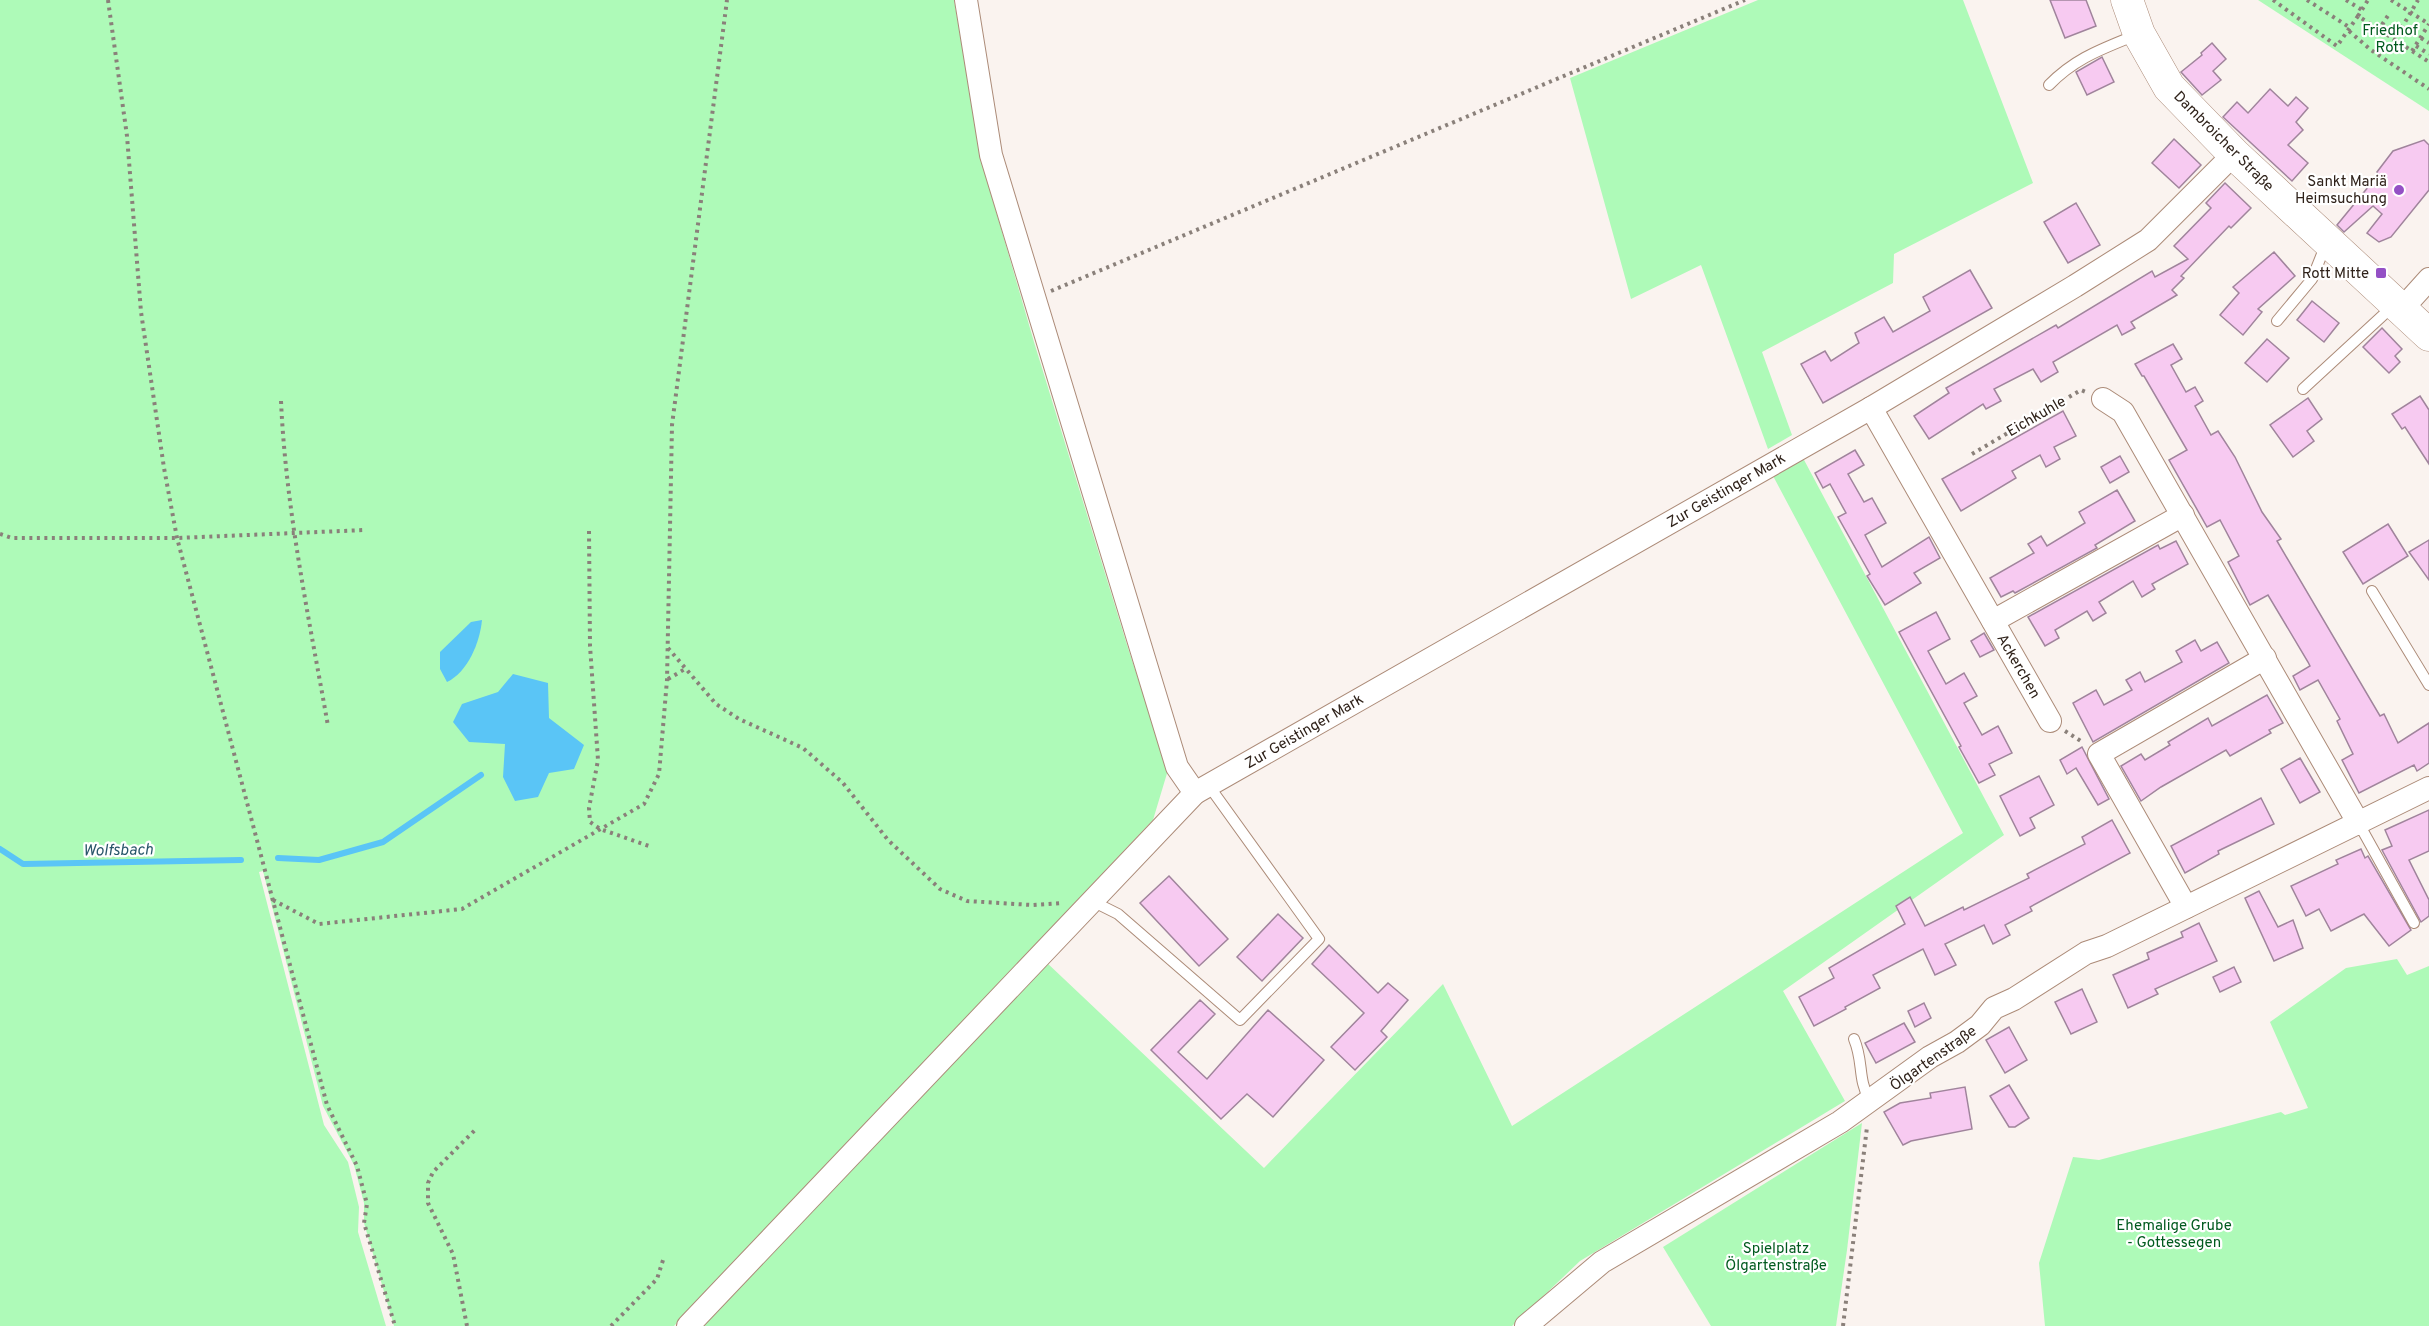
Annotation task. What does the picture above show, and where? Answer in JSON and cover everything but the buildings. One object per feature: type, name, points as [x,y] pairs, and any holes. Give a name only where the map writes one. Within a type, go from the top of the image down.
[{"type":"street","points":[[966,0],[991,155],[1177,767],[1202,789]]},
{"type":"street","name":"Dambroicher Straße","points":[[2127,0],[2139,34],[2169,87],[2234,154],[2429,335]]},
{"type":"street","name":"Zur Geistinger Mark","points":[[688,1326],[1092,901],[1202,789],[1871,408],[2075,286],[2148,240],[2234,154]]},
{"type":"street","points":[[2398,306],[2429,279]]},
{"type":"street","points":[[2103,399],[2123,412],[2359,824]]},
{"type":"street","name":"Ackerchen","points":[[1871,408],[2050,721]]},
{"type":"street","points":[[1993,621],[2182,515]]},
{"type":"street","points":[[2186,907],[2099,754],[2265,658]]},
{"type":"street","name":"Ölgartenstraße","points":[[1526,1326],[1602,1262],[1770,1164],[1870,1102],[1930,1057],[1972,1031],[1994,1008],[2014,999],[2086,953],[2107,946],[2429,788]]},
{"type":"lane","points":[[2049,85],[2081,58],[2139,34]]},
{"type":"lane","points":[[2277,321],[2312,279],[2327,241]]},
{"type":"lane","points":[[2303,389],[2398,306]]},
{"type":"lane","points":[[2372,591],[2429,685]]},
{"type":"lane","points":[[1092,901],[1118,914],[1240,1020],[1319,939],[1202,789]]},
{"type":"lane","points":[[2359,824],[2414,923]]},
{"type":"lane","points":[[1854,1039],[1860,1053],[1862,1086],[1870,1102]]},
{"type":"path","points":[[108,0],[127,136],[141,312],[177,538],[327,1105],[357,1166],[367,1204],[364,1223],[395,1326]]},
{"type":"path","points":[[272,900],[319,924],[462,909],[644,804],[659,774],[667,680],[672,425],[727,0]]},
{"type":"path","points":[[1034,297],[1745,0]]},
{"type":"path","points":[[2273,0],[2337,46],[2368,0]]},
{"type":"path","points":[[2307,0],[2349,29],[2371,50],[2429,89]]},
{"type":"path","points":[[2346,0],[2362,10]]},
{"type":"path","points":[[2391,0],[2429,24],[2412,51]]},
{"type":"path","points":[[2394,41],[2418,0]]},
{"type":"path","points":[[2378,31],[2389,14]]},
{"type":"path","points":[[2358,16],[2429,62]]},
{"type":"path","points":[[2421,38],[2429,43]]},
{"type":"path","points":[[2416,46],[2429,54]]},
{"type":"path","name":"Eichkuhle","points":[[1972,454],[2081,390],[2103,399]]},
{"type":"path","points":[[281,401],[283,455],[294,534],[328,726]]},
{"type":"path","points":[[0,534],[12,538],[177,538],[365,530]]},
{"type":"path","points":[[589,531],[590,646],[598,760],[589,808],[590,822],[600,829],[649,846]]},
{"type":"path","points":[[668,648],[716,704],[739,719],[803,748],[843,783],[888,840],[940,889],[967,901],[978,902],[1032,905],[1092,901]]},
{"type":"path","points":[[667,680],[685,669]]},
{"type":"path","points":[[2050,721],[2099,754]]},
{"type":"path","points":[[1843,1326],[1870,1102]]},
{"type":"path","points":[[466,1326],[453,1254],[428,1203],[428,1183],[433,1172],[476,1130]]},
{"type":"path","points":[[611,1326],[657,1280],[664,1257]]},
{"type":"green space","points":[[0,0],[954,0],[982,163],[1034,342],[1168,770],[1153,820],[674,1326],[394,1326],[364,1223],[364,1203],[354,1165],[323,1106],[263,871],[259,872],[324,1125],[348,1162],[359,1207],[358,1232],[386,1326],[0,1326]]},
{"type":"green space","points":[[1758,0],[1963,0],[2033,183],[1894,254],[1893,283],[1762,352],[1792,435],[1768,449],[1701,265],[1631,299],[1570,78]]},
{"type":"green space","name":"Friedhof Rott","points":[[2258,0],[2429,0],[2429,111]]},
{"type":"green space","points":[[1803,458],[2004,835],[1783,991],[1845,1101],[1580,1261],[1512,1326],[702,1326],[1045,961],[1264,1168],[1443,984],[1512,1126],[1963,833],[1772,474]]},
{"type":"green space","name":"Ehemalige Grube - Gottessegen","points":[[2397,959],[2407,975],[2429,966],[2429,1326],[2045,1326],[2039,1263],[2073,1157],[2099,1160],[2281,1112],[2285,1115],[2308,1108],[2270,1022],[2346,968]]},
{"type":"green space","name":"Spielplatz Ölgartenstraße","points":[[1862,1123],[1836,1326],[1711,1326],[1663,1247]]},
{"type":"water","points":[[482,620],[476,647],[467,664],[447,682],[440,669],[440,652],[471,622]]},
{"type":"water","points":[[513,674],[548,683],[549,718],[584,745],[574,769],[549,773],[538,797],[515,801],[503,777],[505,744],[469,742],[453,722],[462,704],[498,692]]},
{"type":"waterway","name":"Wolfsbach","points":[[278,858],[319,860],[383,842],[481,775]]},
{"type":"waterway","name":"Wolfsbach","points":[[0,849],[23,864],[241,860]]},
{"type":"place","name":"Sankt Mariä Heimsuchung","points":[[2399,190]]},
{"type":"place","name":"Rott Mitte","points":[[2381,273]]}]
